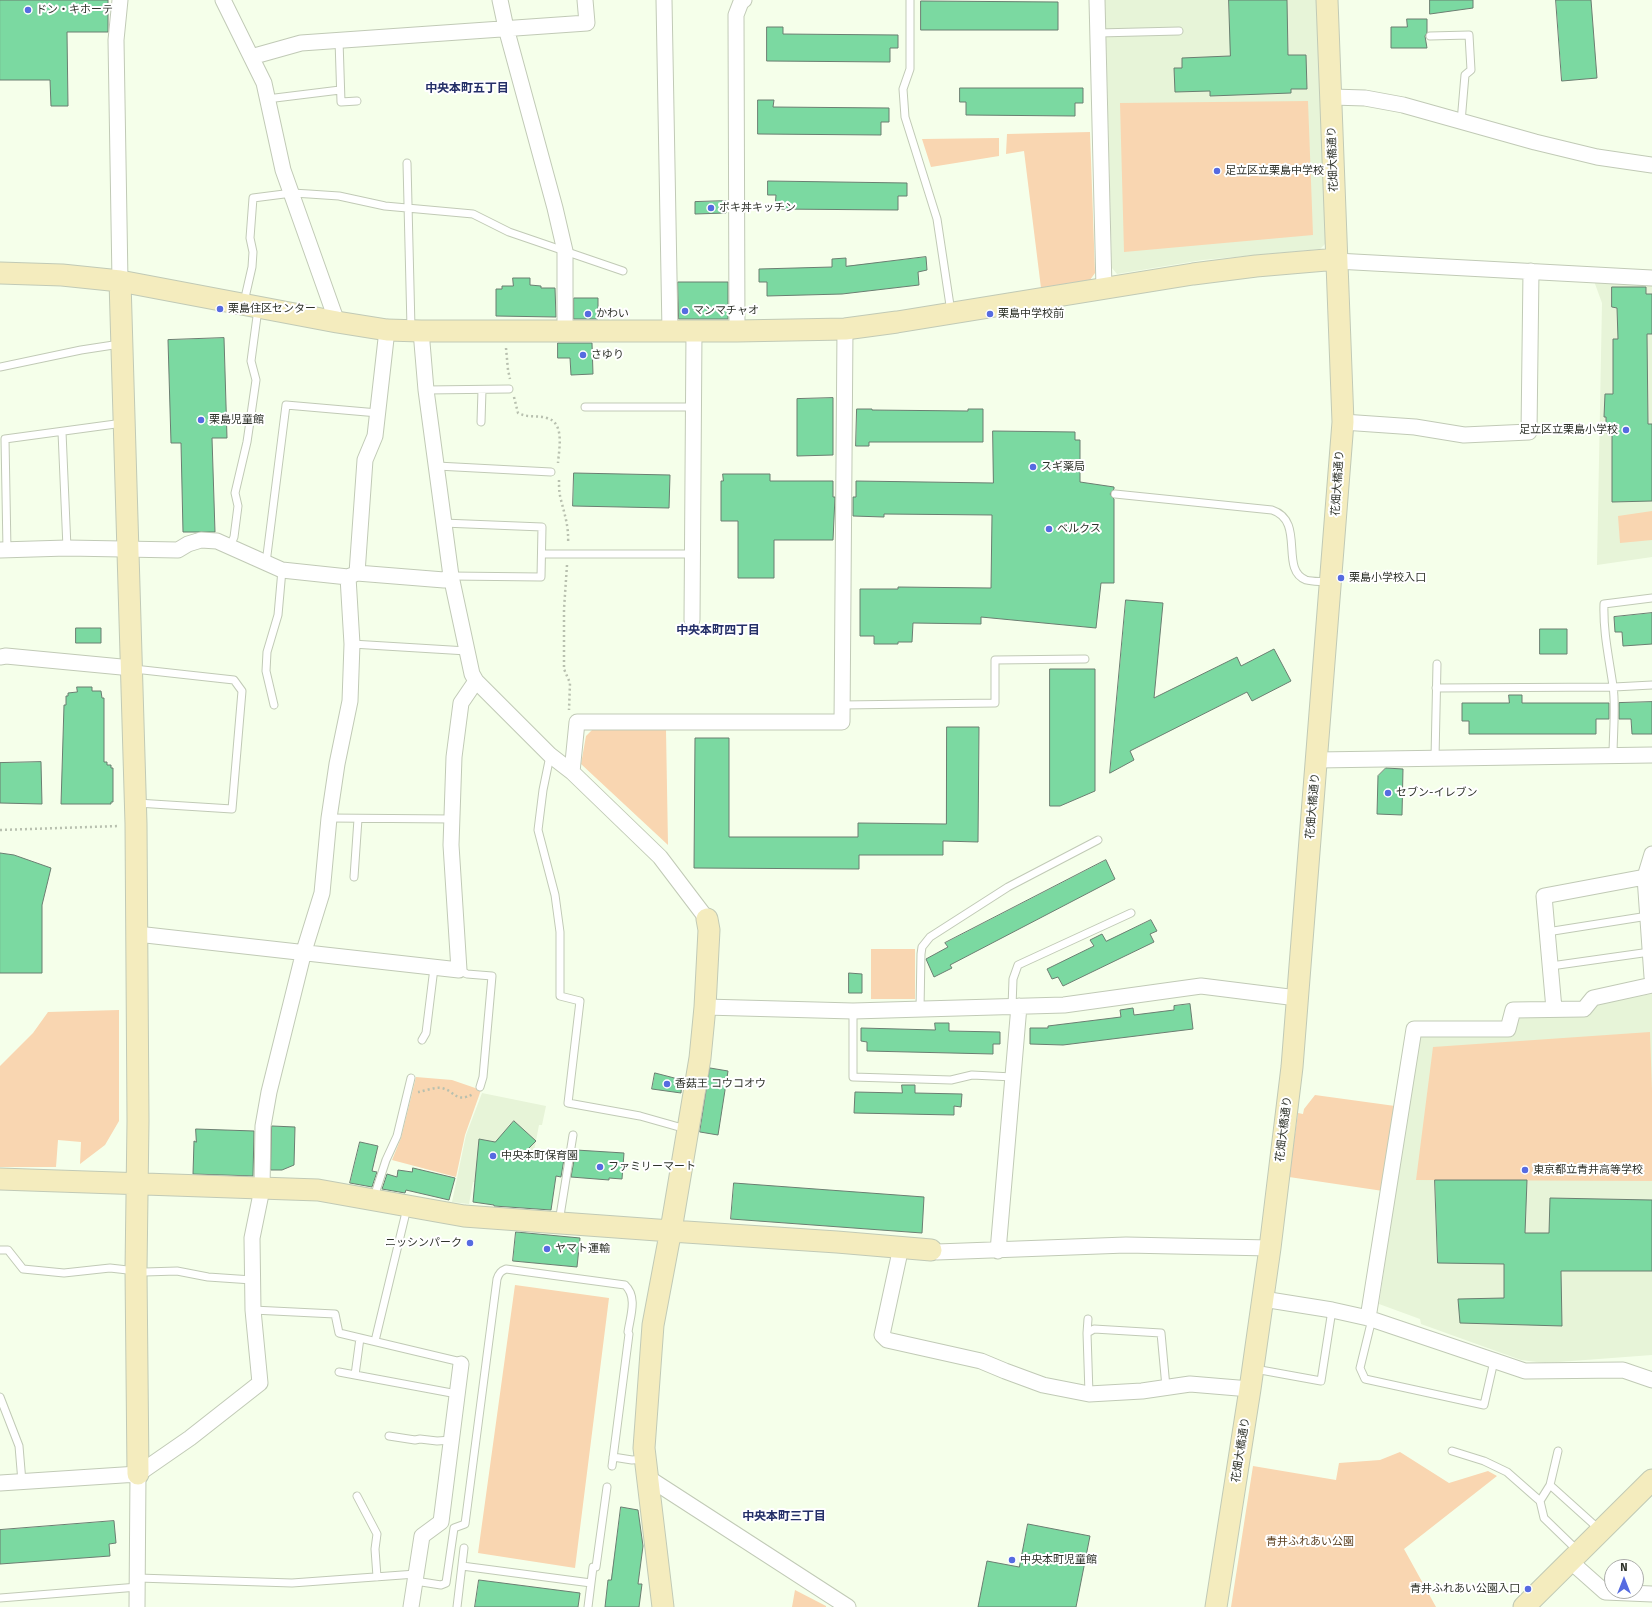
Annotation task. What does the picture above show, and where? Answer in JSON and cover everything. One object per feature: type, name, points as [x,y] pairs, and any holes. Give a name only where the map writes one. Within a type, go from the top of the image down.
[{"type":"street","points":[[120,0],[116,40],[121,344],[132,668],[137,934],[137,1607]]},
{"type":"street","points":[[223,0],[264,83],[283,170],[338,322]]},
{"type":"street","points":[[500,0],[506,28],[555,208],[565,251],[564,331]]},
{"type":"street","points":[[251,57],[301,43],[587,23],[585,0]]},
{"type":"street","points":[[664,0],[670,330]]},
{"type":"street","points":[[737,331],[736,15],[744,0]]},
{"type":"street","points":[[1097,0],[1104,288]]},
{"type":"street","name":"花畑大橋通り","points":[[1216,1607],[1252,1379],[1270,1248],[1292,1066],[1343,422],[1336,261],[1332,97],[1327,0]]},
{"type":"street","points":[[1332,97],[1365,98],[1403,106],[1535,142],[1597,157],[1652,165]]},
{"type":"street","points":[[0,273],[62,275],[120,281],[338,322],[387,330],[416,331],[737,331],[844,329],[1193,274],[1256,266],[1326,260],[1652,278]]},
{"type":"street","points":[[1343,422],[1415,427],[1464,435],[1529,432],[1531,271]]},
{"type":"street","points":[[572,772],[577,722],[842,722],[844,329]]},
{"type":"street","points":[[0,1483],[138,1474],[190,1438],[260,1382],[253,1310],[252,1238],[262,1188],[263,1126],[269,1092],[304,951],[322,893],[329,818],[337,764],[350,701],[352,575],[365,460],[375,436],[387,330]]},
{"type":"street","points":[[416,331],[437,466],[443,523],[451,576],[472,674],[476,681],[550,755],[572,772],[660,856],[707,919],[709,930],[705,1007],[700,1058],[671,1231],[653,1325],[644,1448],[663,1607]]},
{"type":"street","points":[[692,620],[694,331]]},
{"type":"street","points":[[3,550],[67,548],[178,550],[188,544],[201,540],[217,541],[282,570],[444,580],[451,576]]},
{"type":"street","points":[[0,657],[6,656],[132,668]]},
{"type":"street","points":[[137,934],[304,951],[459,970],[451,845],[454,757],[461,703],[476,681]]},
{"type":"street","points":[[1317,760],[1652,755]]},
{"type":"street","points":[[1652,854],[1645,877],[1652,977]]},
{"type":"street","points":[[1554,1009],[1544,896],[1645,877]]},
{"type":"street","points":[[1370,1318],[1414,1030],[1508,1029],[1514,1010],[1584,1009],[1593,998],[1652,985]]},
{"type":"street","points":[[705,1007],[853,1011],[1064,1004],[1201,986],[1297,998]]},
{"type":"street","points":[[998,1251],[1013,1077],[1016,1006]]},
{"type":"street","points":[[0,1179],[318,1190],[464,1216],[901,1247],[937,1252],[998,1251],[1126,1245],[1270,1248]]},
{"type":"street","points":[[901,1247],[882,1335],[887,1340],[981,1361],[1004,1372],[1043,1385],[1089,1394],[1142,1391],[1190,1384],[1252,1379]]},
{"type":"street","points":[[1263,1299],[1332,1310],[1370,1318],[1525,1372],[1622,1370],[1652,1380]]},
{"type":"street","points":[[411,1607],[422,1536],[441,1522],[461,1364]]},
{"type":"street","points":[[646,1468],[848,1607]]},
{"type":"street","points":[[1524,1607],[1652,1480]]},
{"type":"street","points":[[1575,1557],[1605,1592],[1652,1594]]},
{"type":"lane","points":[[910,0],[910,70],[903,89],[905,117],[937,219],[951,313]]},
{"type":"lane","points":[[1098,34],[1179,31]]},
{"type":"lane","points":[[1430,36],[1469,34],[1471,70],[1465,75],[1461,122]]},
{"type":"lane","points":[[339,40],[341,102],[357,101]]},
{"type":"lane","points":[[267,99],[340,90]]},
{"type":"lane","points":[[407,163],[408,208],[416,331]]},
{"type":"lane","points":[[230,546],[234,537],[238,506],[235,493],[247,442],[256,380],[251,361],[253,252],[250,238],[253,198],[292,193],[339,196],[385,206],[473,214],[509,232],[623,271]]},
{"type":"lane","points":[[0,367],[82,350],[121,344]]},
{"type":"lane","points":[[426,390],[511,389]]},
{"type":"lane","points":[[481,422],[482,390]]},
{"type":"lane","points":[[266,563],[286,405],[378,413]]},
{"type":"lane","points":[[585,407],[693,407]]},
{"type":"lane","points":[[3,550],[5,439],[124,423]]},
{"type":"lane","points":[[62,432],[67,548]]},
{"type":"lane","points":[[437,466],[552,472]]},
{"type":"lane","points":[[1115,494],[1280,512],[1289,526],[1291,533],[1292,558],[1301,577],[1307,580],[1330,582]]},
{"type":"lane","points":[[443,523],[542,527],[541,577],[451,576]]},
{"type":"lane","points":[[542,554],[692,554]]},
{"type":"lane","points":[[274,705],[266,671],[267,652],[278,615],[282,570]]},
{"type":"lane","points":[[1613,756],[1614,687],[1609,665],[1604,623],[1604,604],[1652,598]]},
{"type":"lane","points":[[352,644],[467,651]]},
{"type":"lane","points":[[842,705],[995,703],[995,660],[1085,659]]},
{"type":"lane","points":[[1435,758],[1437,664]]},
{"type":"lane","points":[[132,668],[234,680],[242,691],[232,809],[135,802]]},
{"type":"lane","points":[[1436,688],[1614,687],[1652,685]]},
{"type":"lane","points":[[550,755],[543,790],[538,830],[556,902],[560,932],[560,996],[580,1001],[568,1103],[640,1116],[688,1130]]},
{"type":"lane","points":[[329,818],[452,819]]},
{"type":"lane","points":[[354,877],[358,819]]},
{"type":"lane","points":[[920,1009],[920,954],[925,941],[1008,887],[1098,840]]},
{"type":"lane","points":[[1016,1006],[1013,979],[1018,965],[1131,913]]},
{"type":"lane","points":[[1547,932],[1648,916]]},
{"type":"lane","points":[[1551,966],[1650,952]]},
{"type":"lane","points":[[422,1040],[426,1033],[434,968]]},
{"type":"lane","points":[[459,970],[467,974],[492,976],[483,1077],[480,1087]]},
{"type":"lane","points":[[853,1011],[853,1077],[951,1080],[972,1076],[1013,1077]]},
{"type":"lane","points":[[373,1199],[386,1160],[397,1136],[411,1078]]},
{"type":"lane","points":[[559,1223],[573,1135]]},
{"type":"lane","points":[[374,1341],[408,1206]]},
{"type":"lane","points":[[0,1250],[8,1250],[23,1269],[64,1273],[110,1268],[177,1271],[208,1277],[252,1280]]},
{"type":"lane","points":[[0,1598],[138,1583],[292,1583],[377,1576],[416,1578],[441,1585],[446,1583],[454,1528],[465,1524],[498,1279],[499,1273],[506,1269],[625,1285],[630,1289],[632,1302],[629,1334],[612,1466]]},
{"type":"lane","points":[[253,1310],[335,1314],[339,1333],[462,1362],[461,1364]]},
{"type":"lane","points":[[1252,1379],[1321,1382],[1332,1310]]},
{"type":"lane","points":[[1370,1318],[1360,1368],[1366,1379],[1484,1405],[1494,1361]]},
{"type":"lane","points":[[1088,1319],[1089,1394]]},
{"type":"lane","points":[[1087,1333],[1094,1329],[1161,1333],[1166,1387]]},
{"type":"lane","points":[[355,1375],[360,1338]]},
{"type":"lane","points":[[339,1372],[457,1394]]},
{"type":"lane","points":[[0,1397],[19,1446],[22,1482]]},
{"type":"lane","points":[[389,1436],[415,1440],[452,1440]]},
{"type":"lane","points":[[1452,1451],[1484,1461],[1507,1472],[1540,1501],[1544,1518],[1575,1557]]},
{"type":"lane","points":[[1540,1501],[1550,1485],[1558,1451]]},
{"type":"lane","points":[[613,1457],[632,1460],[646,1468]]},
{"type":"lane","points":[[1550,1485],[1601,1531]]},
{"type":"lane","points":[[588,1607],[593,1567],[596,1567],[606,1487]]},
{"type":"lane","points":[[357,1496],[377,1534],[375,1549],[377,1576]]},
{"type":"lane","points":[[457,1607],[464,1548]]},
{"type":"lane","points":[[462,1566],[591,1583]]},
{"type":"path","points":[[506,331],[508,370],[511,389],[518,413],[525,416],[547,418],[556,423],[559,429],[558,465]]},
{"type":"path","points":[[558,479],[560,499],[566,514],[569,533],[564,609],[564,669],[570,683],[568,716],[577,722]]},
{"type":"path","points":[[0,830],[125,826]]},
{"type":"path","points":[[408,1094],[438,1087],[456,1097],[465,1098],[473,1094],[480,1087]]},
{"type":"shaded area","name":"足立区立栗島中学校","points":[[1105,0],[1316,0],[1322,99],[1327,242],[1320,249],[1203,260],[1117,274],[1112,268]]},
{"type":"shaded area","name":"足立区立栗島小学校","points":[[1594,281],[1652,284],[1652,557],[1597,565],[1602,303]]},
{"type":"shaded area","name":"東京都立青井高等学校","points":[[1652,994],[1652,1355],[1545,1363],[1521,1360],[1421,1324],[1420,1319],[1379,1304],[1418,1034],[1513,1035],[1518,1016]]},
{"type":"shaded area","points":[[482,1093],[546,1106],[542,1125],[539,1125],[534,1151],[527,1169],[514,1187],[473,1182],[469,1204],[452,1202],[466,1135]]},
{"type":"green space","points":[[1308,101],[1313,235],[1124,252],[1120,103]]},
{"type":"green space","points":[[1090,132],[1095,273],[1090,280],[1041,288],[1024,151],[1006,154],[1007,134]]},
{"type":"green space","points":[[999,138],[999,156],[931,167],[922,139]]},
{"type":"green space","points":[[1652,511],[1652,540],[1620,543],[1618,516]]},
{"type":"green space","points":[[592,730],[666,730],[668,845],[581,764],[586,736]]},
{"type":"green space","points":[[871,949],[915,949],[915,999],[871,999]]},
{"type":"green space","points":[[119,1010],[119,1121],[105,1145],[80,1164],[81,1142],[58,1140],[56,1167],[0,1167],[0,1066],[33,1033],[48,1012]]},
{"type":"green space","points":[[1650,1032],[1652,1091],[1652,1181],[1416,1180],[1433,1047]]},
{"type":"green space","points":[[416,1077],[452,1080],[481,1090],[465,1135],[456,1177],[392,1160],[401,1138]]},
{"type":"green space","points":[[1315,1095],[1395,1106],[1383,1191],[1289,1177],[1298,1113],[1303,1114],[1304,1109]]},
{"type":"green space","points":[[515,1285],[609,1298],[575,1568],[478,1553]]},
{"type":"green space","name":"青井ふれあい公園","points":[[1400,1452],[1449,1483],[1488,1471],[1497,1476],[1404,1549],[1436,1607],[1231,1607],[1253,1466],[1336,1480],[1339,1463],[1380,1460]]},
{"type":"green space","points":[[795,1590],[826,1606],[826,1607],[792,1607]]},
{"type":"building","points":[[0,0],[108,0],[108,32],[67,32],[68,106],[51,106],[50,80],[0,80]]},
{"type":"building","points":[[1229,0],[1287,0],[1288,55],[1306,55],[1307,89],[1291,89],[1291,93],[1210,96],[1210,91],[1175,92],[1174,68],[1182,68],[1182,58],[1230,56]]},
{"type":"building","points":[[1430,0],[1473,0],[1473,8],[1430,14]]},
{"type":"building","points":[[1556,0],[1591,0],[1597,78],[1562,81]]},
{"type":"building","points":[[921,1],[1058,2],[1058,30],[921,30]]},
{"type":"building","points":[[1407,19],[1427,19],[1427,33],[1425,36],[1427,48],[1391,48],[1391,27],[1407,27]]},
{"type":"building","points":[[767,27],[783,27],[783,34],[898,35],[898,48],[890,48],[890,62],[767,61]]},
{"type":"building","points":[[960,88],[1083,88],[1083,103],[1075,103],[1075,116],[966,115],[966,102],[960,102]]},
{"type":"building","points":[[758,100],[774,100],[773,107],[889,108],[889,122],[881,122],[881,135],[758,134]]},
{"type":"building","points":[[768,181],[907,183],[907,196],[898,196],[898,210],[775,209],[776,195],[768,195]]},
{"type":"building","name":"ポキ丼キッチン","points":[[726,201],[726,213],[695,214],[695,202]]},
{"type":"building","points":[[926,257],[927,270],[918,272],[919,285],[842,294],[767,296],[767,282],[759,282],[759,269],[832,267],[832,259],[846,258],[846,266]]},
{"type":"building","points":[[513,278],[530,278],[530,285],[541,286],[541,288],[555,288],[556,317],[496,316],[496,289],[502,289],[502,286],[513,286]]},
{"type":"building","points":[[678,282],[728,282],[728,319],[679,319]]},
{"type":"building","points":[[1612,287],[1646,287],[1646,294],[1652,294],[1652,334],[1647,334],[1648,424],[1652,424],[1652,501],[1612,502],[1612,433],[1606,433],[1606,417],[1604,417],[1605,394],[1613,394],[1613,339],[1618,339],[1617,308],[1612,307]]},
{"type":"building","points":[[574,298],[598,298],[598,319],[574,319]]},
{"type":"building","points":[[224,338],[227,438],[212,438],[215,532],[183,532],[181,443],[171,443],[168,340]]},
{"type":"building","points":[[558,343],[592,343],[593,374],[571,375],[570,358],[558,358]]},
{"type":"building","points":[[833,398],[833,455],[797,456],[797,399]]},
{"type":"building","points":[[857,409],[968,411],[968,409],[983,409],[983,442],[869,442],[869,446],[856,446]]},
{"type":"building","points":[[993,431],[1075,432],[1075,440],[1080,440],[1080,482],[1114,487],[1110,494],[1114,499],[1114,583],[1101,583],[1096,628],[981,617],[981,624],[913,623],[912,642],[898,642],[898,644],[874,644],[874,636],[860,636],[860,589],[898,589],[898,587],[991,588],[992,515],[884,514],[884,517],[853,516],[853,497],[856,497],[856,481],[993,483]]},
{"type":"building","points":[[574,473],[670,475],[669,508],[573,506]]},
{"type":"building","points":[[723,474],[770,474],[770,481],[833,481],[833,497],[835,497],[833,540],[774,540],[774,578],[738,578],[738,521],[721,521],[721,481],[723,481]]},
{"type":"building","points":[[1126,600],[1163,603],[1154,698],[1237,657],[1241,666],[1274,649],[1291,681],[1252,701],[1247,692],[1130,751],[1134,760],[1110,773]]},
{"type":"building","points":[[1652,613],[1652,644],[1623,646],[1622,632],[1615,632],[1614,617]]},
{"type":"building","points":[[76,628],[101,628],[101,643],[76,643]]},
{"type":"building","points":[[1540,629],[1567,629],[1567,654],[1540,654]]},
{"type":"building","points":[[1050,669],[1095,669],[1095,791],[1060,806],[1050,806]]},
{"type":"building","points":[[77,687],[92,687],[92,691],[101,691],[102,698],[104,698],[104,762],[107,762],[107,765],[111,765],[111,768],[113,768],[113,802],[111,802],[111,804],[61,804],[64,705],[66,705],[66,696],[68,696],[68,693],[77,692]]},
{"type":"building","points":[[1509,695],[1522,695],[1522,703],[1609,703],[1609,719],[1596,719],[1596,734],[1469,734],[1469,721],[1462,721],[1462,703],[1509,703]]},
{"type":"building","points":[[1652,702],[1652,734],[1632,734],[1631,719],[1619,719],[1619,703]]},
{"type":"building","points":[[947,727],[979,727],[978,842],[943,841],[943,855],[859,855],[859,869],[694,868],[695,738],[729,738],[729,837],[858,837],[858,823],[946,824]]},
{"type":"building","points":[[41,762],[42,804],[0,803],[0,763]]},
{"type":"building","points":[[1386,768],[1403,769],[1402,815],[1377,814],[1378,776]]},
{"type":"building","points":[[0,853],[14,855],[51,868],[42,905],[42,973],[0,973]]},
{"type":"building","points":[[1106,860],[1115,879],[950,965],[952,968],[934,977],[926,959],[948,947],[945,943]]},
{"type":"building","points":[[1151,920],[1157,931],[1150,934],[1154,942],[1063,986],[1058,977],[1052,979],[1047,969],[1094,946],[1090,940],[1102,934],[1106,941]]},
{"type":"building","points":[[849,973],[862,974],[862,993],[849,993]]},
{"type":"building","points":[[1190,1004],[1193,1029],[1063,1045],[1030,1044],[1030,1028],[1048,1028],[1048,1026],[1121,1017],[1120,1010],[1133,1008],[1134,1015],[1174,1010],[1174,1006]]},
{"type":"building","points":[[935,1023],[949,1023],[949,1031],[1000,1032],[1000,1044],[993,1044],[993,1054],[867,1051],[867,1042],[861,1041],[861,1028],[935,1030]]},
{"type":"building","points":[[710,1068],[728,1071],[718,1135],[700,1132]]},
{"type":"building","name":"香菇王 コウコオウ","points":[[655,1073],[682,1080],[681,1093],[652,1089]]},
{"type":"building","points":[[902,1085],[915,1085],[915,1093],[962,1094],[961,1107],[954,1106],[954,1115],[854,1113],[855,1092],[902,1093]]},
{"type":"building","points":[[514,1121],[536,1141],[525,1152],[564,1159],[561,1177],[556,1176],[551,1210],[494,1206],[473,1202],[479,1139],[495,1142]]},
{"type":"building","points":[[272,1126],[295,1127],[294,1165],[282,1170],[271,1170]]},
{"type":"building","points":[[196,1129],[254,1131],[253,1176],[193,1174]]},
{"type":"building","points":[[360,1142],[378,1146],[372,1171],[377,1172],[372,1187],[350,1183]]},
{"type":"building","points":[[576,1150],[624,1153],[622,1179],[609,1178],[609,1180],[571,1177]]},
{"type":"building","points":[[413,1168],[455,1178],[449,1200],[406,1190],[405,1193],[382,1189],[387,1174],[397,1177],[398,1170],[412,1172]]},
{"type":"building","points":[[1435,1180],[1527,1180],[1525,1233],[1549,1233],[1550,1198],[1652,1200],[1652,1271],[1561,1271],[1562,1326],[1460,1323],[1458,1299],[1504,1298],[1504,1264],[1438,1263]]},
{"type":"building","points":[[734,1183],[924,1197],[922,1233],[731,1219]]},
{"type":"building","name":"ヤマト運輸","points":[[516,1232],[580,1238],[577,1267],[513,1261]]},
{"type":"building","points":[[621,1507],[638,1510],[643,1546],[638,1584],[642,1584],[639,1607],[605,1607],[608,1580],[611,1580]]},
{"type":"building","points":[[114,1521],[116,1543],[109,1544],[110,1556],[0,1564],[0,1530]]},
{"type":"building","points":[[1028,1524],[1090,1536],[1076,1607],[978,1607],[987,1561],[1019,1567]]},
{"type":"building","points":[[479,1580],[580,1593],[578,1607],[475,1607]]},
{"type":"place","name":"ドン・キホーテ","points":[[28,10]]},
{"type":"place","name":"足立区立栗島中学校","points":[[1217,171]]},
{"type":"place","name":"ポキ丼キッチン","points":[[711,208]]},
{"type":"place","name":"栗島住区センター","points":[[220,309]]},
{"type":"place","name":"マンマチャオ","points":[[685,311]]},
{"type":"place","name":"かわい","points":[[588,314]]},
{"type":"place","name":"栗島中学校前","points":[[990,314]]},
{"type":"place","name":"さゆり","points":[[583,355]]},
{"type":"place","name":"栗島児童館","points":[[201,420]]},
{"type":"place","name":"足立区立栗島小学校","points":[[1626,430]]},
{"type":"place","name":"スギ薬局","points":[[1033,467]]},
{"type":"place","name":"ベルクス","points":[[1049,529]]},
{"type":"place","name":"栗島小学校入口","points":[[1341,578]]},
{"type":"place","name":"セブン-イレブン","points":[[1388,793]]},
{"type":"place","name":"香菇王 コウコオウ","points":[[667,1084]]},
{"type":"place","name":"中央本町保育園","points":[[493,1156]]},
{"type":"place","name":"ファミリーマート","points":[[600,1167]]},
{"type":"place","name":"東京都立青井高等学校","points":[[1525,1170]]},
{"type":"place","name":"ニッシンパーク","points":[[470,1243]]},
{"type":"place","name":"ヤマト運輸","points":[[547,1249]]},
{"type":"place","name":"中央本町児童館","points":[[1012,1560]]},
{"type":"place","name":"青井ふれあい公園入口","points":[[1528,1589]]},
{"type":"district","name":"中央本町五丁目","points":[[467,89]]},
{"type":"district","name":"中央本町四丁目","points":[[718,631]]},
{"type":"district","name":"中央本町三丁目","points":[[784,1517]]}]
